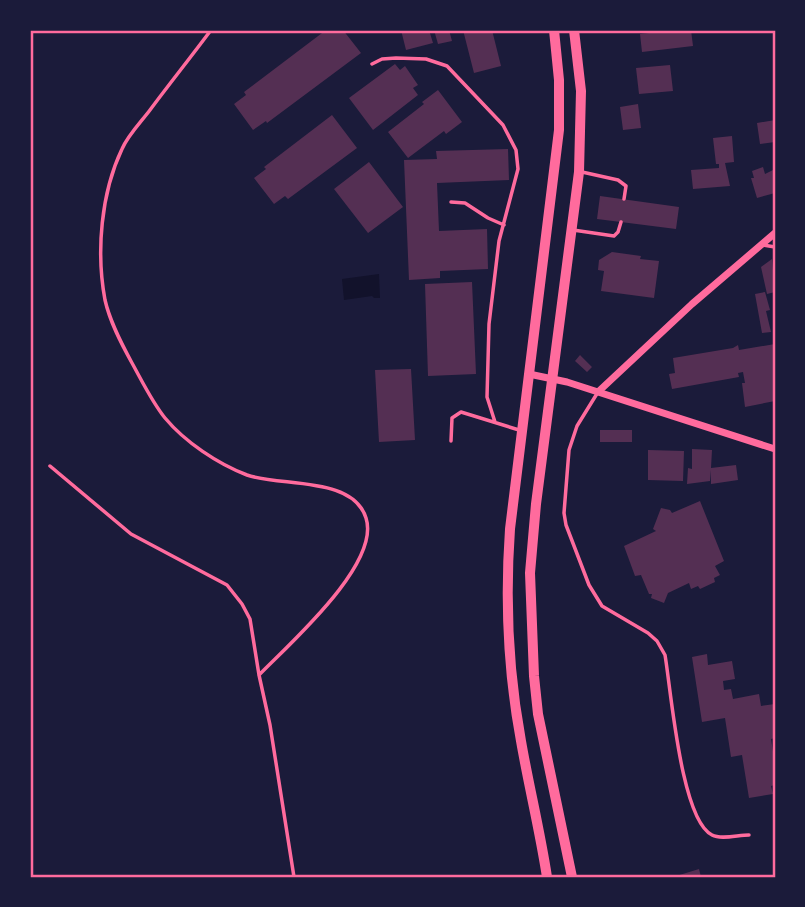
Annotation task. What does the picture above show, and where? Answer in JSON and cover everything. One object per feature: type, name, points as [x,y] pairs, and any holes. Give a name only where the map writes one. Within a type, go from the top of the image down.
[{"type":"street","points":[[547,877],[521,742],[511,671],[508,623],[510,529],[559,130],[559,80],[554,30]]},
{"type":"street","points":[[572,877],[538,714],[530,573],[579,172],[581,91],[574,30]]},
{"type":"street","points":[[598,392],[692,304],[775,233]]},
{"type":"street","points":[[529,374],[598,392],[775,448]]},
{"type":"lane","points":[[211,30],[123,146],[104,207],[101,269],[105,302],[118,338],[164,417],[181,434],[208,454],[246,474],[341,491],[354,499],[367,519],[366,538],[355,568],[329,604],[259,675]]},
{"type":"lane","points":[[372,64],[382,59],[396,58],[426,59],[442,63],[503,125],[516,150],[518,169],[498,251],[489,324],[487,397],[495,422]]},
{"type":"lane","points":[[579,172],[621,181],[626,186],[624,199]]},
{"type":"lane","points":[[451,202],[465,203],[504,225]]},
{"type":"lane","points":[[573,230],[614,236],[621,222]]},
{"type":"lane","points":[[761,245],[775,247]]},
{"type":"lane","points":[[598,392],[577,426],[569,450],[564,513],[569,538],[589,585],[603,606],[649,633],[665,655],[687,795],[701,825],[716,837],[749,835]]},
{"type":"lane","points":[[451,441],[452,418],[461,411],[521,431]]},
{"type":"lane","points":[[50,466],[131,534],[227,585],[242,604],[250,619],[271,725],[295,877]]},
{"type":"shaded area","points":[[379,274],[380,298],[372,296],[344,300],[342,279]]},
{"type":"building","points":[[326,30],[343,30],[361,53],[267,123],[266,121],[253,130],[234,104],[246,95],[244,92]]},
{"type":"building","points":[[401,30],[429,30],[433,43],[406,50]]},
{"type":"building","points":[[434,30],[449,30],[452,41],[438,44]]},
{"type":"building","points":[[463,30],[492,30],[501,66],[474,73]]},
{"type":"building","points":[[649,30],[691,30],[693,46],[642,52],[640,34],[649,33]]},
{"type":"building","points":[[395,64],[400,70],[405,66],[418,85],[413,88],[418,95],[373,130],[349,98]]},
{"type":"building","points":[[670,65],[673,91],[639,94],[636,68]]},
{"type":"building","points":[[438,90],[462,122],[446,134],[444,131],[408,158],[388,132]]},
{"type":"building","points":[[638,104],[641,128],[623,130],[620,107]]},
{"type":"building","points":[[332,115],[357,148],[288,199],[285,196],[274,204],[254,178],[266,169],[264,167]]},
{"type":"building","points":[[775,120],[775,142],[760,144],[757,123]]},
{"type":"building","points":[[732,136],[734,162],[725,163],[730,186],[693,189],[691,170],[719,168],[719,164],[716,164],[713,138]]},
{"type":"building","points":[[508,149],[509,180],[437,183],[439,231],[487,229],[488,269],[440,271],[440,278],[409,280],[404,160],[437,159],[436,151]]},
{"type":"building","points":[[369,162],[403,207],[368,233],[334,189]]},
{"type":"building","points":[[763,167],[765,174],[775,169],[775,193],[757,198],[751,178],[754,178],[752,171]]},
{"type":"building","points":[[600,196],[679,207],[676,229],[597,219]]},
{"type":"building","points":[[612,252],[659,261],[654,298],[601,291],[604,271],[598,270],[599,260]]},
{"type":"building","points":[[772,259],[775,292],[767,294],[761,267]]},
{"type":"building","points":[[472,282],[476,374],[428,376],[425,284]]},
{"type":"building","points":[[765,292],[770,310],[766,311],[771,332],[762,333],[755,294]]},
{"type":"building","points":[[775,344],[775,401],[745,407],[743,372],[738,373],[739,377],[672,389],[669,374],[675,373],[673,358],[738,345],[739,350]]},
{"type":"building","points":[[580,355],[592,367],[587,372],[575,361]]},
{"type":"building","points":[[411,369],[415,440],[379,442],[375,370]]},
{"type":"building","points":[[600,430],[632,430],[632,442],[600,442]]},
{"type":"building","points":[[692,449],[712,450],[711,468],[736,465],[738,480],[711,484],[711,470],[710,481],[687,484],[688,468],[692,469]]},
{"type":"building","points":[[648,450],[684,451],[683,481],[648,480]]},
{"type":"building","points":[[700,501],[724,561],[715,566],[720,575],[714,578],[715,582],[700,589],[698,586],[691,589],[689,583],[668,593],[664,603],[651,598],[652,594],[649,594],[641,575],[635,576],[624,546],[656,531],[653,529],[661,508],[672,513]]},
{"type":"building","points":[[707,654],[708,665],[732,661],[735,679],[723,681],[724,690],[731,689],[733,699],[759,694],[761,706],[775,704],[775,738],[771,739],[775,764],[775,785],[771,786],[773,794],[749,798],[742,755],[731,757],[725,718],[702,722],[692,657]]},
{"type":"building","points":[[699,869],[701,877],[673,877]]}]
